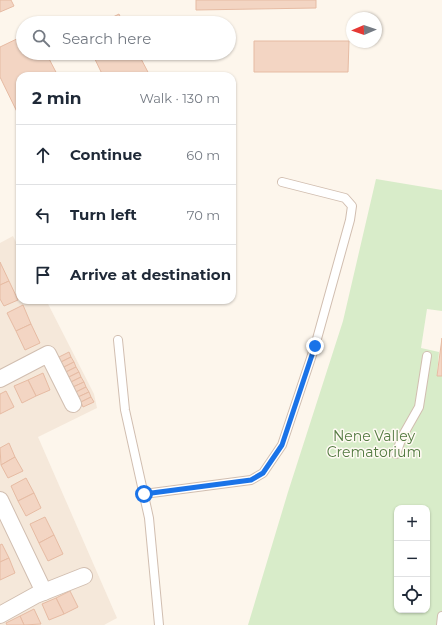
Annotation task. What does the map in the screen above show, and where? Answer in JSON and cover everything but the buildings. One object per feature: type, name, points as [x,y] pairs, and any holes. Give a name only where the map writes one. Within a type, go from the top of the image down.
[{"type":"street","points":[[0,379],[48,354],[73,404]]},
{"type":"street","points":[[0,500],[44,592]]},
{"type":"street","points":[[0,615],[44,592],[84,576]]},
{"type":"lane","points":[[144,494],[251,480],[263,473],[282,445],[315,346],[350,220],[352,206],[345,198],[282,182]]},
{"type":"lane","points":[[118,340],[125,410],[149,518],[158,625]]},
{"type":"lane","points":[[396,454],[402,437],[419,407],[427,356]]},
{"type":"lane","points":[[441,625],[442,616]]},
{"type":"shaded area","points":[[13,236],[16,242],[16,304],[48,304],[94,394],[97,408],[38,437],[117,618],[104,625],[0,625],[0,243]]},
{"type":"green space","name":"Nene Valley Crematorium","points":[[376,179],[442,190],[442,311],[427,309],[421,348],[439,352],[437,375],[442,376],[442,625],[248,625],[288,492],[343,321]]},
{"type":"route","points":[[144,494],[251,480],[263,473],[282,445],[315,346]]}]
